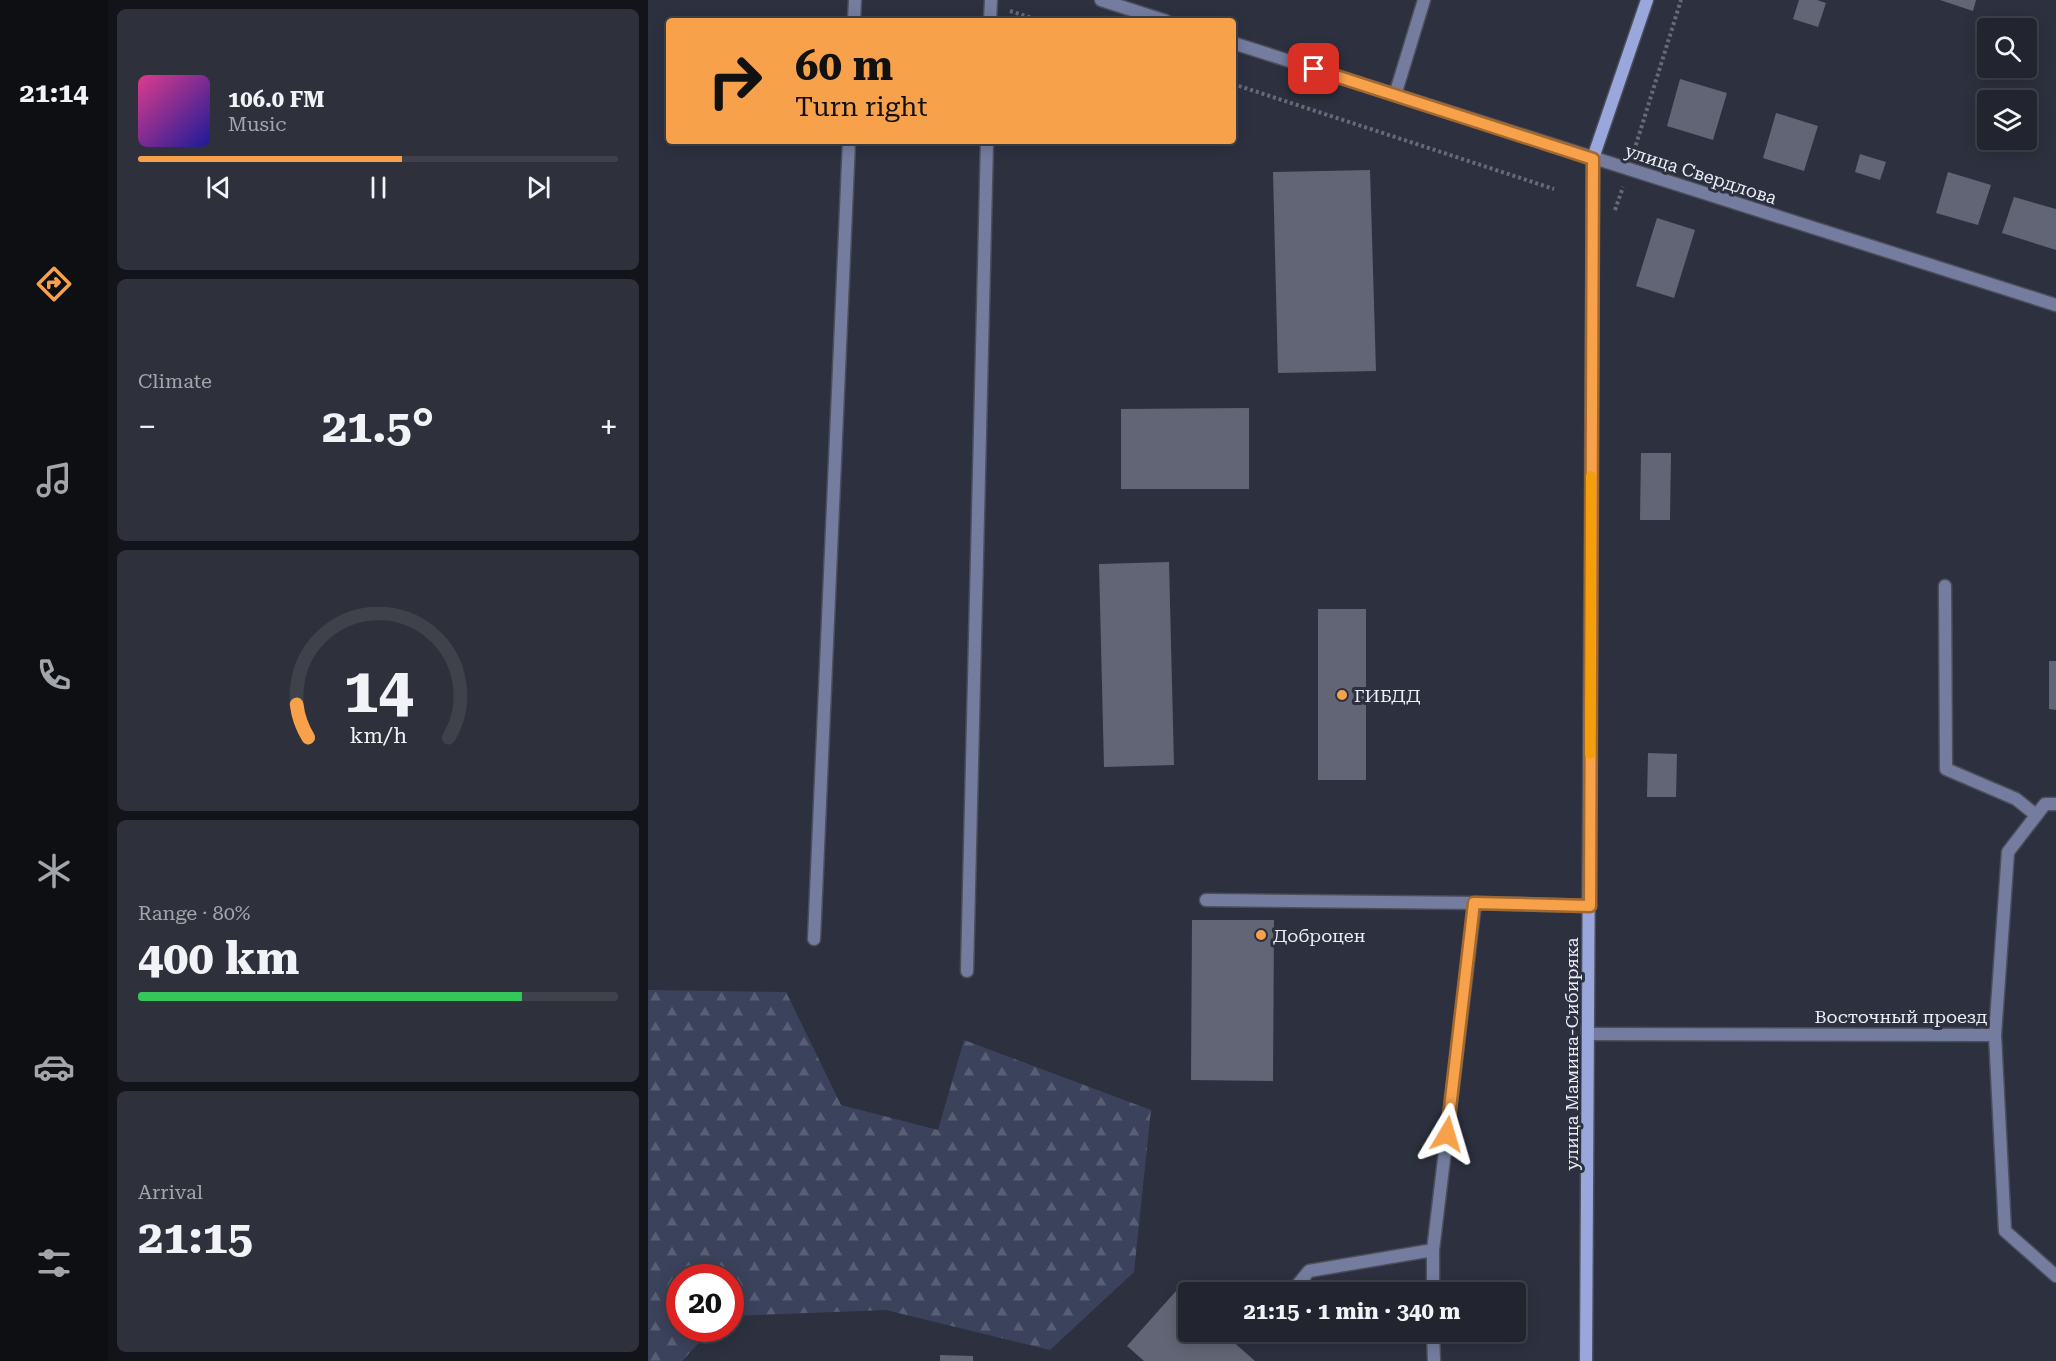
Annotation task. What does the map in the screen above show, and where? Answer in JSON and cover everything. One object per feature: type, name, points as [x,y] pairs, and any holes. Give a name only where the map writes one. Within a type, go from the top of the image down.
[{"type":"main road","name":"улица Мамина-Сибиряка","points":[[1586,1361],[1593,159],[1647,0]]},
{"type":"street","points":[[854,18],[855,0]]},
{"type":"street","points":[[990,18],[991,0]]},
{"type":"street","points":[[1101,0],[1157,18]]},
{"type":"street","points":[[1395,95],[1424,0]]},
{"type":"street","name":"улица Свердлова","points":[[1236,44],[2056,305]]},
{"type":"street","points":[[814,939],[849,144]]},
{"type":"street","points":[[968,971],[987,144]]},
{"type":"street","points":[[1945,586],[1946,769],[2016,799],[2036,815]]},
{"type":"street","name":"Восточный проезд","points":[[1589,1034],[1995,1035],[2008,852],[2045,804],[2056,804]]},
{"type":"street","points":[[1206,900],[1590,906]]},
{"type":"street","points":[[1433,1282],[1433,1250],[1474,903]]},
{"type":"street","points":[[1995,1035],[2005,1231],[2056,1276]]},
{"type":"street","points":[[1300,1282],[1309,1271],[1433,1250]]},
{"type":"street","points":[[1433,1342],[1434,1361]]},
{"type":"path","points":[[1616,210],[1681,0]]},
{"type":"path","points":[[1236,85],[1554,189]]},
{"type":"green space","points":[[648,990],[786,992],[841,1105],[938,1130],[964,1040],[1151,1110],[1134,1272],[1050,1350],[886,1310],[744,1315],[744,1264],[666,1264],[666,1342],[700,1342],[682,1361],[648,1361]]},
{"type":"building","points":[[1799,0],[1817,0],[1826,3],[1818,27],[1793,19]]},
{"type":"building","points":[[1940,0],[1976,0],[1973,11]]},
{"type":"building","points":[[1680,79],[1727,93],[1713,140],[1667,126]]},
{"type":"building","points":[[1776,113],[1818,126],[1804,171],[1763,158]]},
{"type":"building","points":[[1860,154],[1886,162],[1880,180],[1855,172]]},
{"type":"building","points":[[1370,170],[1376,371],[1278,373],[1273,172]]},
{"type":"building","points":[[1948,172],[1991,185],[1978,225],[1936,213]]},
{"type":"building","points":[[2014,197],[2056,209],[2056,250],[2002,233]]},
{"type":"building","points":[[1657,218],[1695,230],[1674,298],[1636,286]]},
{"type":"building","points":[[1249,408],[1249,489],[1121,489],[1121,409]]},
{"type":"building","points":[[1641,453],[1671,453],[1670,520],[1640,520]]},
{"type":"building","points":[[1169,562],[1174,765],[1104,767],[1099,564]]},
{"type":"building","name":"ГИБДД","points":[[1318,609],[1366,609],[1366,780],[1318,780]]},
{"type":"building","points":[[2049,661],[2056,661],[2056,710],[2049,709]]},
{"type":"building","points":[[1648,753],[1677,754],[1676,797],[1647,797]]},
{"type":"building","points":[[1192,920],[1274,920],[1273,1081],[1191,1080]]},
{"type":"building","points":[[1176,1291],[1178,1293],[1178,1342],[1233,1342],[1255,1361],[1144,1361],[1127,1346]]},
{"type":"building","points":[[940,1355],[973,1356],[973,1361],[940,1361]]},
{"type":"slow traffic","points":[[1590,754],[1591,476]]},
{"type":"place","name":"ГИБДД","points":[[1342,695]]},
{"type":"place","name":"Доброцен","points":[[1261,935]]},
{"type":"route","points":[[1314,69],[1593,159],[1590,906],[1474,903],[1447,1134]]}]
